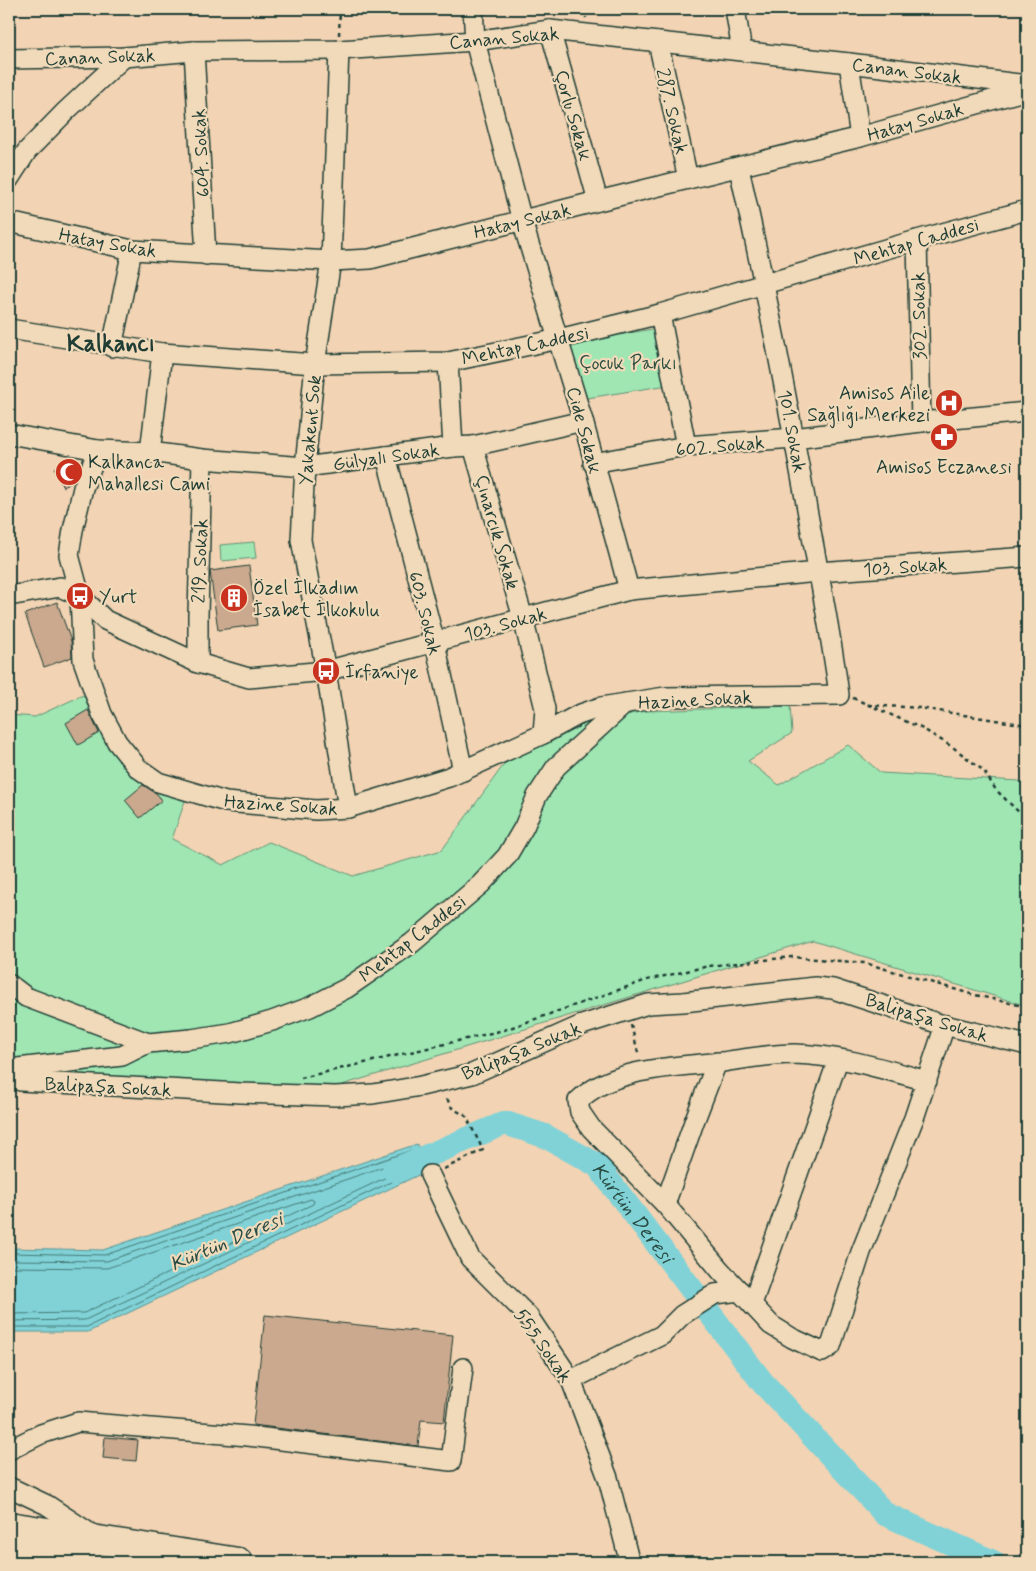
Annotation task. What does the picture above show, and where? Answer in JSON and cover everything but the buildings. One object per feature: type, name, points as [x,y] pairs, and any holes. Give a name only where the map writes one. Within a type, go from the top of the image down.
[{"type":"highway","points":[[9,1526],[227,1561]]},
{"type":"highway","points":[[9,1549],[227,1561]]},
{"type":"street","name":"Cide Sokak","points":[[473,9],[476,40],[522,221],[583,421],[629,590]]},
{"type":"street","points":[[735,9],[742,51]]},
{"type":"street","name":"Canan Sokak","points":[[9,59],[124,57],[194,51],[338,50],[476,40],[550,30],[1027,85]]},
{"type":"street","name":"Çorlu Sokak","points":[[550,30],[598,201]]},
{"type":"street","name":"287. Sokak","points":[[658,42],[688,179]]},
{"type":"street","name":"Yakakent Sok","points":[[338,50],[330,261],[315,364],[305,468],[301,540],[326,671],[348,808]]},
{"type":"street","name":"604. Sokak","points":[[194,51],[206,255]]},
{"type":"street","points":[[9,180],[26,151],[66,110],[124,57]]},
{"type":"street","points":[[849,63],[860,137]]},
{"type":"street","name":"Hatay Sokak","points":[[9,222],[132,250],[330,261],[370,259],[860,137],[1027,90]]},
{"type":"street","name":"101. Sokak","points":[[739,168],[765,284],[834,653],[839,695]]},
{"type":"street","name":"Mehtap Caddesi","points":[[9,329],[112,347],[162,353],[315,364],[448,362],[559,339],[660,314],[1027,210]]},
{"type":"street","name":"302. Sokak","points":[[917,240],[921,422]]},
{"type":"street","points":[[112,347],[132,250]]},
{"type":"street","points":[[660,314],[686,446]]},
{"type":"street","points":[[150,452],[162,353]]},
{"type":"street","points":[[448,362],[453,447]]},
{"type":"street","name":"602. Sokak","points":[[593,463],[686,446],[794,438],[921,422],[1027,412]]},
{"type":"street","name":"Gülyalı Sokak","points":[[9,434],[98,450],[150,452],[202,459],[305,468],[453,447],[473,446],[583,421]]},
{"type":"street","name":"Çınarcık Sokak","points":[[473,446],[523,618],[545,709],[543,734]]},
{"type":"street","name":"Hazine Sokak","points":[[98,450],[83,488],[69,555],[80,596],[83,660],[102,714],[117,742],[138,768],[158,782],[226,802],[316,810],[348,808],[448,777],[543,734],[578,715],[601,707],[665,697],[839,695]]},
{"type":"street","name":"603. Sokak","points":[[386,456],[435,643],[464,770]]},
{"type":"street","name":"219. Sokak","points":[[198,663],[202,459]]},
{"type":"street","name":"103. Sokak","points":[[9,596],[60,587],[80,596],[105,620],[198,663],[249,678],[326,671],[629,590],[818,572],[1027,557]]},
{"type":"street","name":"Mehtap Caddesi","points":[[9,984],[26,997],[148,1043],[230,1033],[310,1007],[347,988],[412,943],[481,884],[506,856],[524,827],[537,796],[556,767],[626,703]]},
{"type":"street","name":"Balipaşa Sokak","points":[[9,1070],[20,1081],[241,1093],[335,1096],[373,1094],[472,1074],[582,1025],[648,1004],[683,1002],[815,987],[833,989],[945,1025],[1027,1045]]},
{"type":"street","points":[[927,1081],[867,1065],[793,1054],[653,1069],[612,1080],[585,1094],[578,1101],[580,1112],[591,1128],[666,1204],[720,1270],[771,1325],[792,1338],[822,1352],[831,1346],[861,1252],[927,1081],[945,1025]]},
{"type":"street","name":"Balipaşa Sokak","points":[[9,1070],[122,1056],[148,1043]]},
{"type":"street","points":[[746,1298],[838,1060]]},
{"type":"street","points":[[666,1204],[697,1113],[717,1062]]},
{"type":"street","name":"555 Sokak","points":[[430,1175],[470,1258],[528,1316],[570,1380],[608,1478],[628,1556],[627,1562]]},
{"type":"street","points":[[570,1380],[662,1335],[682,1315],[715,1294],[746,1298]]},
{"type":"street","points":[[9,1450],[42,1434],[78,1422],[248,1436],[451,1461],[462,1368]]},
{"type":"street","points":[[9,1487],[47,1505],[99,1540]]},
{"type":"path","points":[[338,50],[340,9]]},
{"type":"path","points":[[839,695],[850,697],[923,729],[954,748],[984,771],[996,790],[1027,820]]},
{"type":"path","points":[[866,704],[920,708],[1027,725]]},
{"type":"path","points":[[628,1010],[642,1072]]},
{"type":"path","points":[[430,1175],[483,1150],[466,1116],[452,1108],[446,1098]]},
{"type":"green space","name":"Çocuk Parkı","points":[[653,329],[668,385],[581,399],[565,344]]},
{"type":"green space","points":[[254,542],[256,558],[221,561],[220,545]]},
{"type":"green space","points":[[83,695],[141,779],[185,801],[172,839],[223,865],[269,842],[353,876],[442,850],[505,763],[591,721],[646,711],[790,706],[792,733],[748,761],[779,785],[848,745],[881,773],[1019,781],[1027,785],[1027,1006],[813,941],[329,1089],[31,1076],[9,1056],[9,715],[35,717]]},
{"type":"water","points":[[417,1144],[429,1170],[88,1332],[9,1332],[9,1248],[103,1250]]},
{"type":"waterway","name":"Kürtün Deresi","points":[[394,1170],[505,1123],[545,1136],[597,1165],[763,1383],[885,1514],[993,1562]]},
{"type":"place","name":"Amisos Aile Sağlığı Merkezi","points":[[949,403]]},
{"type":"place","name":"Amisos Eczanesi","points":[[944,437]]},
{"type":"place","name":"Kalkanca Mahallesi Cami","points":[[69,472]]},
{"type":"place","name":"Yurt","points":[[80,596]]},
{"type":"place","name":"Özel İlkadım İsabet İlkokulu","points":[[234,598]]},
{"type":"place","name":"İrfaniye","points":[[326,671]]},
{"type":"district","name":"Kalkancı","points":[[111,343]]}]
